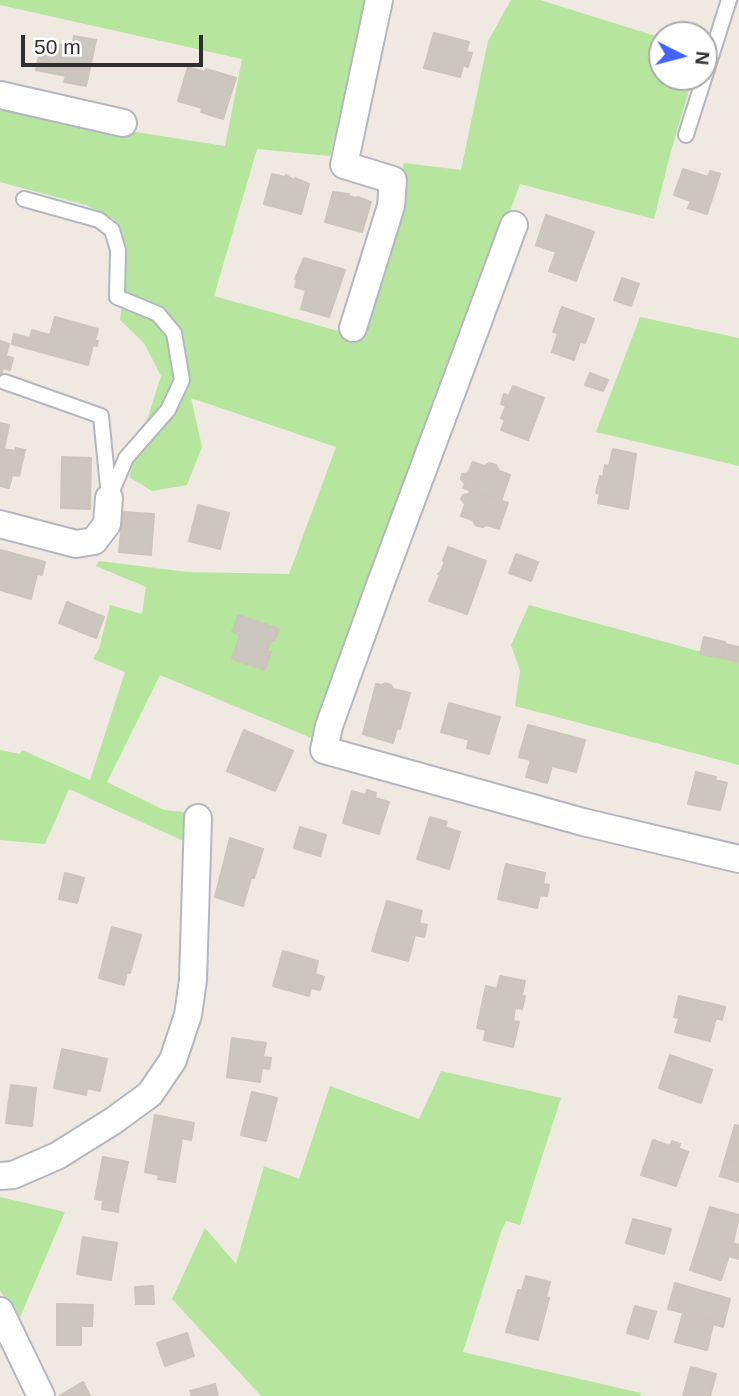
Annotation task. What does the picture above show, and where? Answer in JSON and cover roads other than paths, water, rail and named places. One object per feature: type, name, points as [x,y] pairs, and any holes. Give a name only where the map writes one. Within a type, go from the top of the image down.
[{"type":"street","points":[[353,328],[391,206],[393,180],[344,165],[379,0]]},
{"type":"street","points":[[0,95],[123,123]]},
{"type":"street","points":[[514,225],[377,593],[329,726],[324,750],[583,822],[739,859]]},
{"type":"street","points":[[0,524],[76,544],[94,541],[107,524],[109,498]]},
{"type":"street","points":[[0,1176],[13,1175],[57,1156],[113,1121],[150,1094],[173,1060],[188,1015],[192,980],[198,818]]},
{"type":"street","points":[[0,1311],[41,1396]]},
{"type":"lane","points":[[686,135],[729,0]]},
{"type":"lane","points":[[24,199],[99,219],[112,230],[118,250],[117,297],[158,314],[174,334],[182,380],[167,410],[126,458],[109,498]]},
{"type":"lane","points":[[5,382],[102,416],[109,498]]}]
